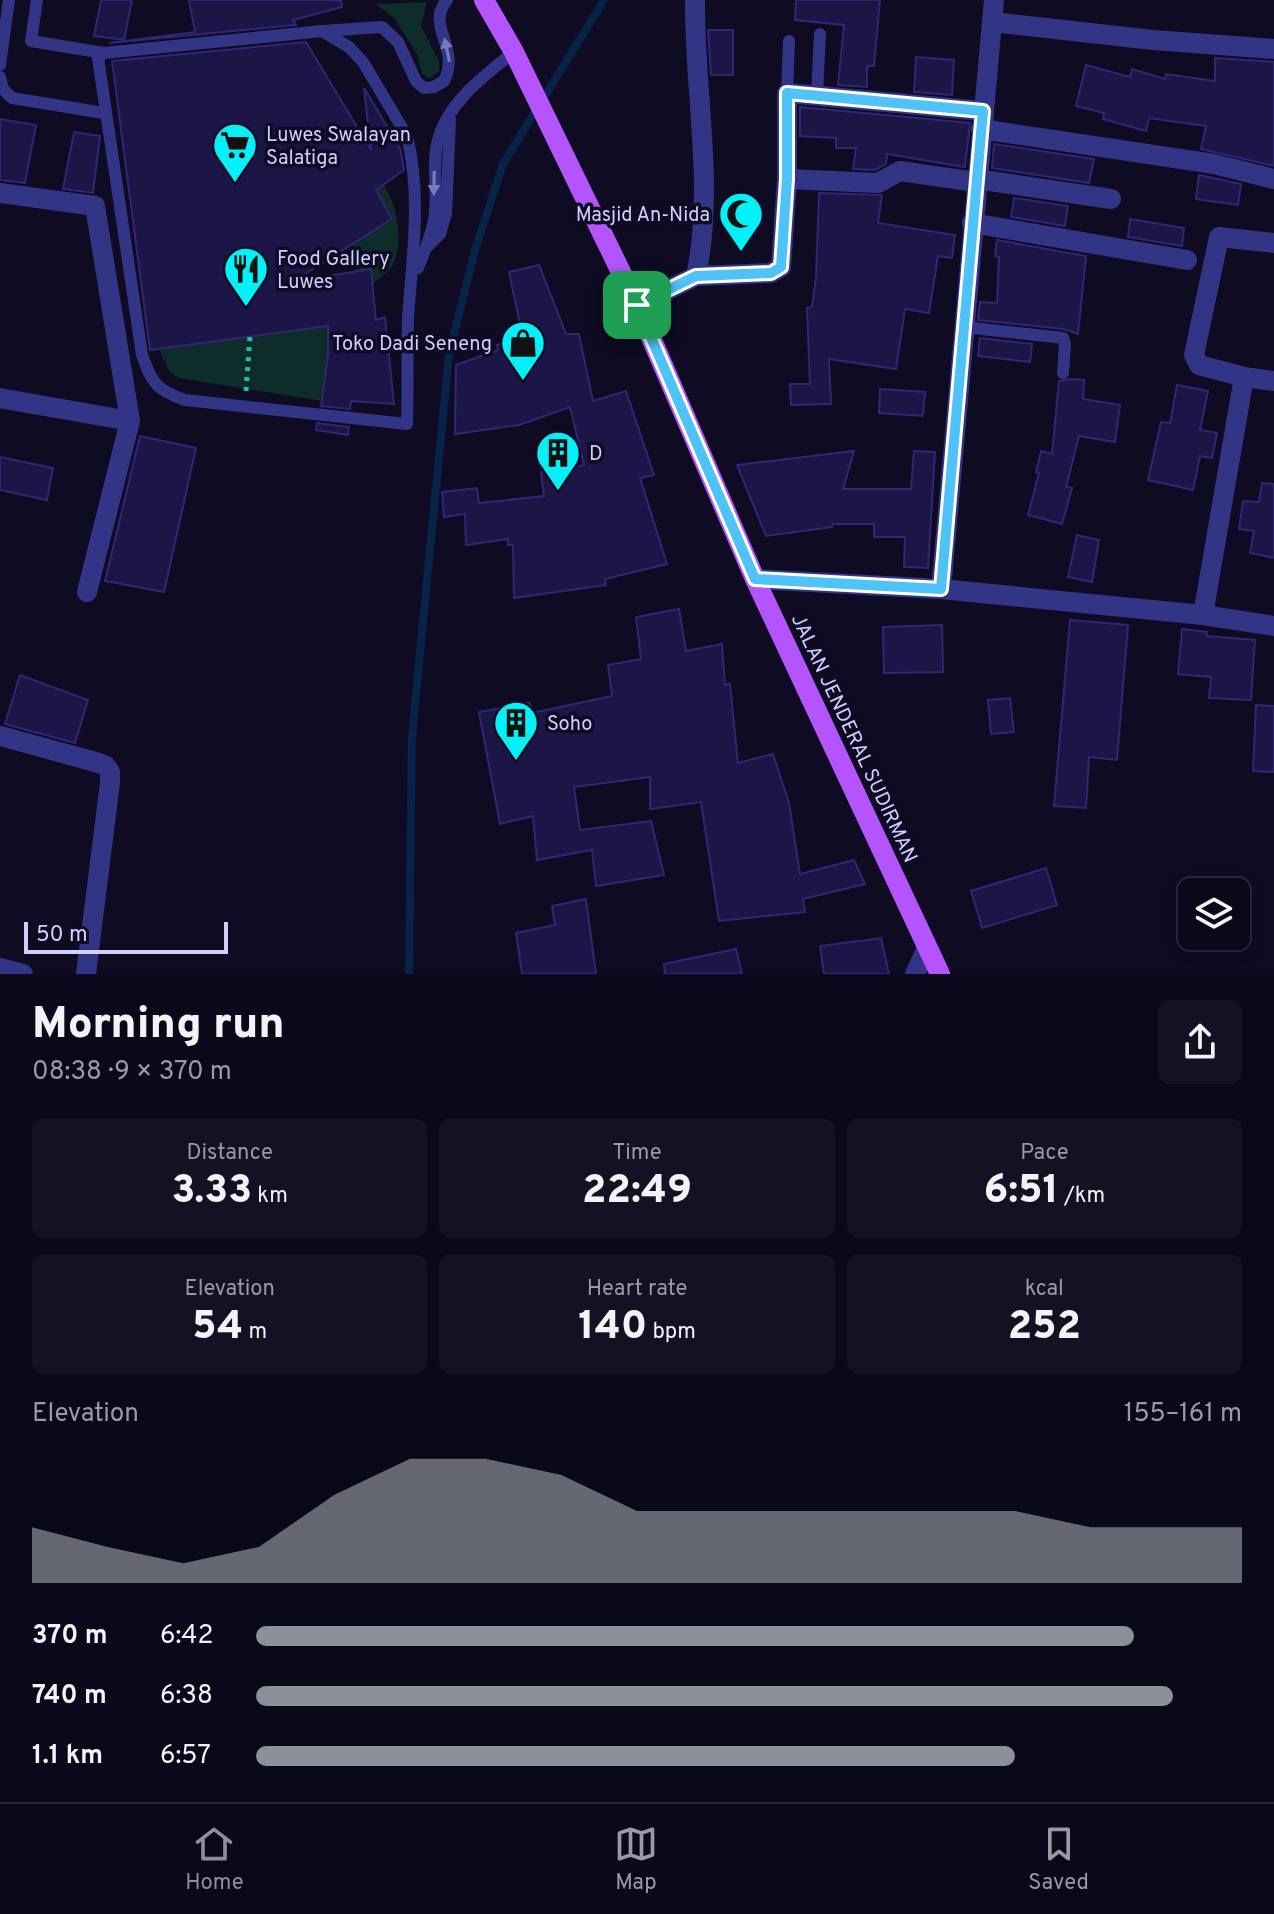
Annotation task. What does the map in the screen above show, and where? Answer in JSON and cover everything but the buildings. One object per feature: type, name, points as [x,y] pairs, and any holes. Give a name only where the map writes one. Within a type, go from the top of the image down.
[{"type":"main road","name":"JALAN JENDERAL SUDIRMAN","points":[[484,0],[514,52],[637,305],[755,579],[940,974]]},
{"type":"street","points":[[695,0],[704,178],[702,249],[696,276]]},
{"type":"street","points":[[941,589],[994,0]]},
{"type":"street","points":[[993,22],[1153,40],[1274,49]]},
{"type":"street","points":[[637,305],[696,276],[771,273],[781,267],[787,179],[787,93],[982,120],[1214,164],[1274,179]]},
{"type":"street","points":[[787,179],[878,183],[900,171],[1111,199]]},
{"type":"street","points":[[0,193],[95,206],[130,421],[87,592]]},
{"type":"street","points":[[972,223],[1187,260]]},
{"type":"street","points":[[1274,243],[1225,235],[1219,237],[1195,360],[1199,365],[1244,377],[1274,381]]},
{"type":"street","points":[[1203,615],[1244,377]]},
{"type":"street","points":[[0,398],[130,421]]},
{"type":"street","points":[[755,579],[941,589],[1203,615],[1274,626]]},
{"type":"street","points":[[0,736],[99,763],[110,772],[86,974]]},
{"type":"street","points":[[915,974],[927,948]]},
{"type":"street","points":[[0,968],[23,974]]},
{"type":"lane","points":[[0,65],[9,0]]},
{"type":"lane","points":[[37,0],[31,41],[104,53],[382,27],[398,42],[416,81],[424,88],[444,81],[451,58],[438,17],[439,9],[447,0]]},
{"type":"lane","points":[[104,53],[98,58],[104,113],[142,355],[151,380],[168,394],[185,400],[407,424],[408,320],[415,250],[415,180],[407,136],[363,62],[327,31]]},
{"type":"lane","points":[[817,95],[820,34]]},
{"type":"lane","points":[[787,93],[789,41]]},
{"type":"lane","points":[[412,286],[434,220],[438,137],[456,105],[514,52]]},
{"type":"lane","points":[[0,77],[3,89],[12,98],[104,113]]},
{"type":"lane","points":[[964,327],[1063,338],[1063,373]]},
{"type":"path","points":[[244,408],[250,336]]},
{"type":"green space","points":[[427,2],[421,26],[440,63],[439,71],[429,79],[422,74],[417,54],[395,19],[376,4]]},
{"type":"green space","points":[[384,185],[396,214],[398,247],[390,269],[372,284],[371,269],[355,271],[352,244],[392,219],[376,190]]},
{"type":"green space","points":[[328,326],[322,401],[179,378],[169,371],[159,349]]},
{"type":"waterway","points":[[409,974],[412,735],[449,354],[475,250],[503,164],[604,0]]},
{"type":"place","name":"Luwes Swalayan Salatiga","points":[[235,184]]},
{"type":"place","name":"Masjid An-Nida","points":[[741,253]]},
{"type":"place","name":"Food Gallery Luwes","points":[[246,308]]},
{"type":"place","name":"Toko Dadi Seneng","points":[[523,382]]},
{"type":"place","name":"D","points":[[558,492]]},
{"type":"place","name":"Soho","points":[[516,762]]},
{"type":"route","points":[[787,93],[983,111],[941,589],[755,579],[637,305],[696,276],[771,273],[781,267],[787,179],[787,93]]}]
